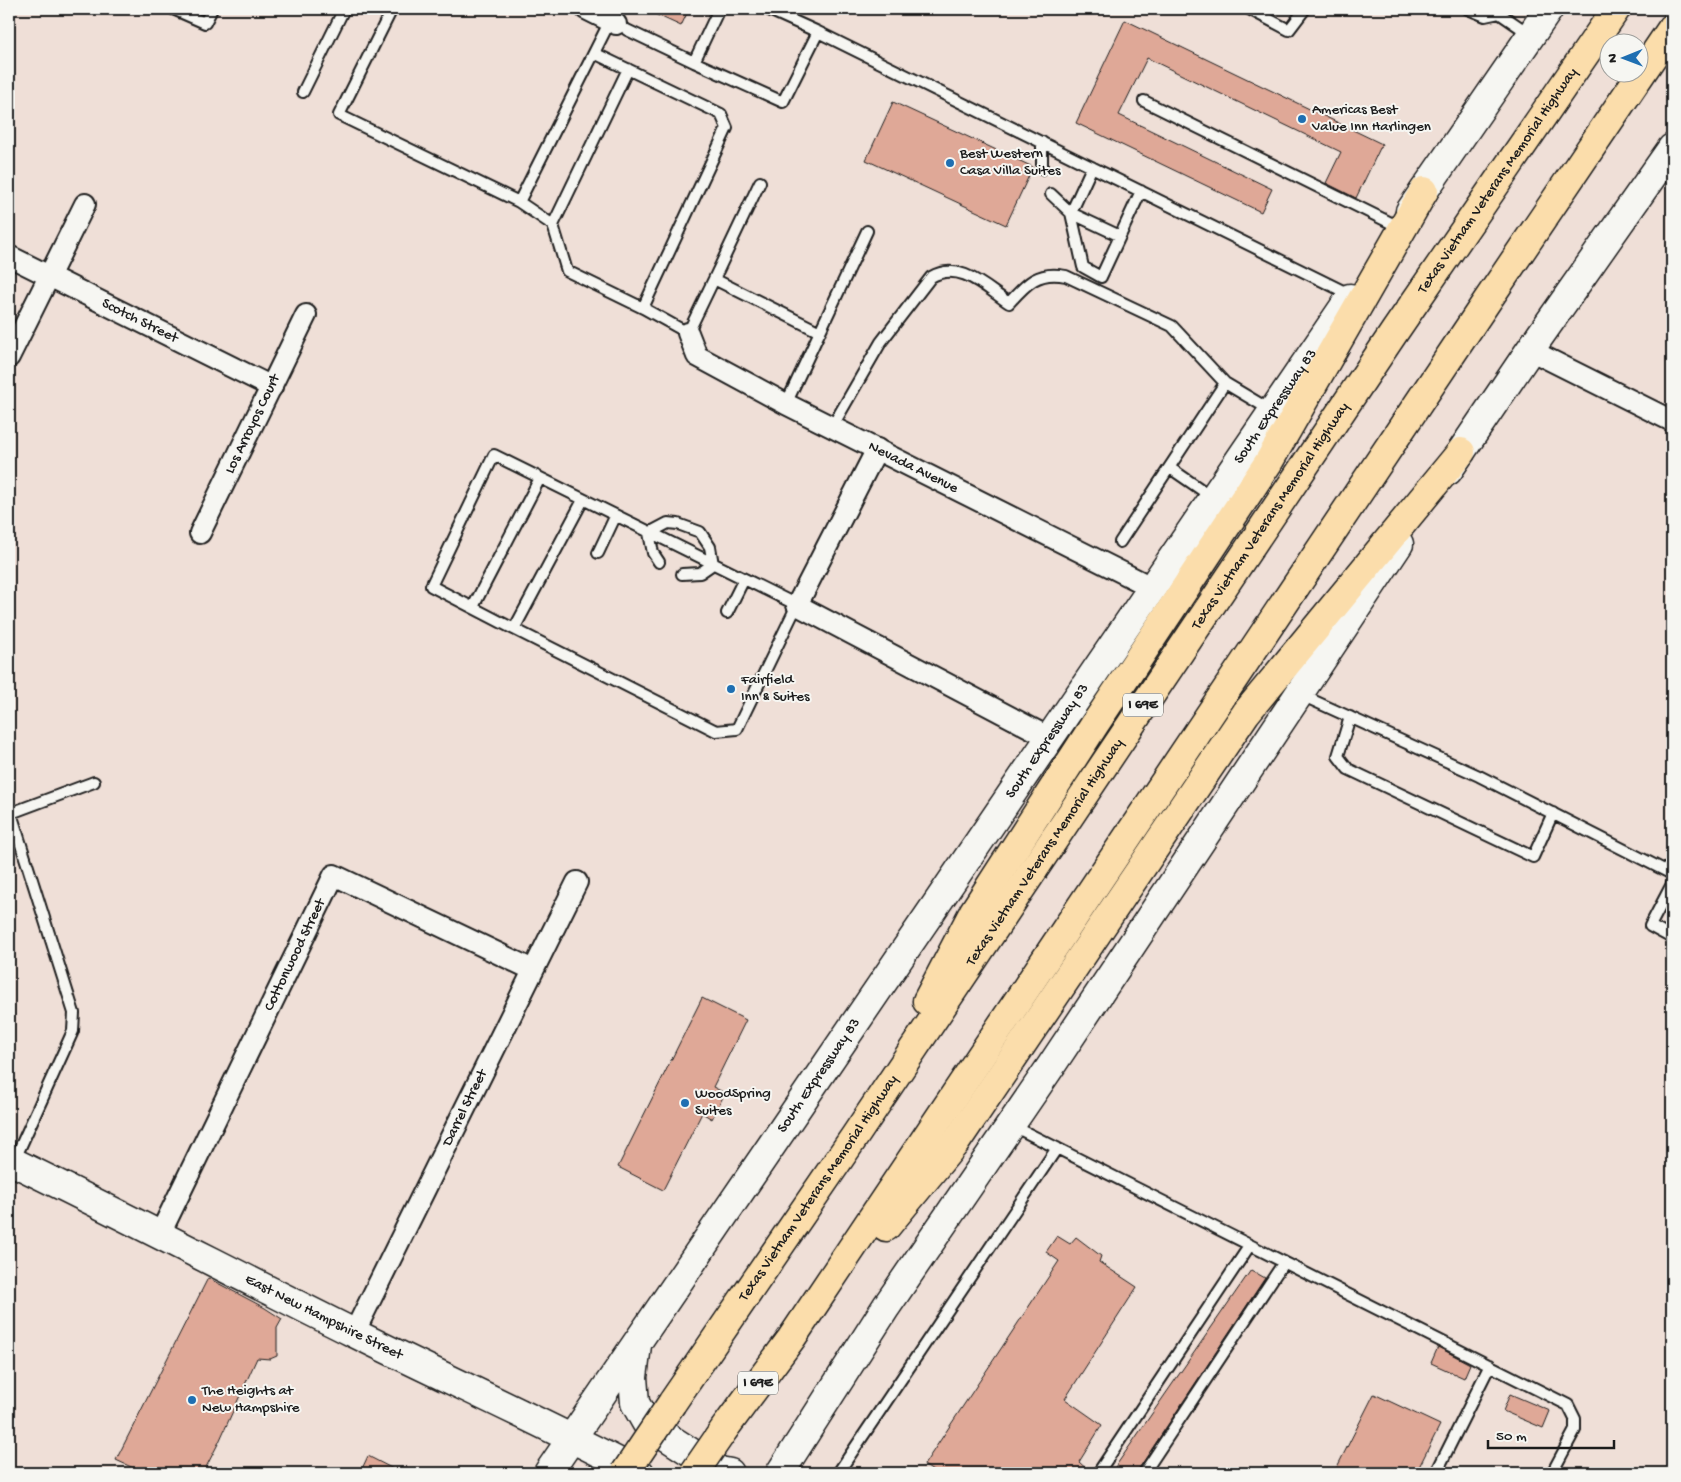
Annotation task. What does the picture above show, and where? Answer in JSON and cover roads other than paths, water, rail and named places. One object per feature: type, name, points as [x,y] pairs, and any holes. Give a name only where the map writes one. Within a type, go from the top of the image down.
[{"type":"highway","name":"Texas Vietnam Veterans Memorial Highway","points":[[625,1473],[855,1136],[1395,331],[1616,9]]},
{"type":"highway","name":"I 69E","points":[[694,1473],[791,1339],[1672,28]]},
{"type":"highway","points":[[855,1136],[974,911],[1268,463],[1424,191]]},
{"type":"highway","points":[[791,1339],[956,1142],[1246,712],[1461,452]]},
{"type":"main road","name":"South Expressway 83","points":[[548,1473],[1549,9]]},
{"type":"main road","points":[[781,1469],[886,1308],[1298,693],[1530,350],[1672,148]]},
{"type":"main road","name":"East New Hampshire Street","points":[[11,1161],[160,1234],[354,1333],[572,1438],[640,1473]]},
{"type":"main road","points":[[638,1341],[632,1377],[636,1403],[647,1424],[720,1471],[730,1473]]},
{"type":"street","points":[[9,357],[85,204]]},
{"type":"street","name":"Scotch Street","points":[[9,256],[272,387]]},
{"type":"street","name":"Los Arroyos Court","points":[[200,533],[306,315]]},
{"type":"street","name":"Nevada Avenue","points":[[688,333],[697,356],[786,404],[1153,588]]},
{"type":"street","points":[[1530,350],[1672,421]]},
{"type":"street","points":[[877,449],[797,605],[1050,738]]},
{"type":"street","name":"Cottonwood Street","points":[[160,1234],[334,875],[533,970]]},
{"type":"street","name":"Darrel Street","points":[[354,1333],[577,882]]},
{"type":"lane","points":[[173,9],[205,23],[212,9]]},
{"type":"lane","points":[[303,92],[344,9]]},
{"type":"lane","points":[[392,9],[339,115],[518,202],[553,225],[567,271],[643,308],[688,333],[760,182]]},
{"type":"lane","points":[[694,62],[719,9]]},
{"type":"lane","points":[[767,9],[818,32],[1352,295]]},
{"type":"lane","points":[[1249,9],[1289,30],[1305,9]]},
{"type":"lane","points":[[1468,9],[1485,16],[1500,11],[1531,35]]},
{"type":"lane","points":[[518,202],[594,53],[607,18],[694,62],[783,102],[818,32]]},
{"type":"lane","points":[[594,53],[721,114],[727,128],[643,308]]},
{"type":"lane","points":[[553,225],[628,69]]},
{"type":"lane","points":[[1144,101],[1399,227]]},
{"type":"lane","points":[[1042,142],[1042,169]]},
{"type":"lane","points":[[1092,167],[1071,213],[1083,267],[1101,277],[1141,191]]},
{"type":"lane","points":[[1051,194],[1071,213],[1120,236]]},
{"type":"lane","points":[[786,404],[868,232]]},
{"type":"lane","points":[[832,427],[881,342],[932,277],[938,273],[947,272],[964,272],[1009,303],[1027,283],[1044,274],[1055,273],[1066,276],[1172,326],[1226,383],[1273,411]]},
{"type":"lane","points":[[714,279],[820,332]]},
{"type":"lane","points":[[1120,542],[1226,383]]},
{"type":"lane","points":[[494,455],[615,517],[797,605],[737,729],[716,731],[431,586],[494,455]]},
{"type":"lane","points":[[1170,468],[1214,498]]},
{"type":"lane","points":[[473,607],[540,478]]},
{"type":"lane","points":[[514,629],[583,500]]},
{"type":"lane","points":[[598,553],[615,517]]},
{"type":"lane","points":[[649,533],[668,523],[678,524],[700,532],[710,547],[713,564]]},
{"type":"lane","points":[[649,533],[652,553],[659,562]]},
{"type":"lane","points":[[682,574],[700,573],[713,564]]},
{"type":"lane","points":[[727,613],[744,579]]},
{"type":"lane","points":[[1298,693],[1479,776],[1672,874]]},
{"type":"lane","points":[[1350,717],[1338,756],[1348,769],[1534,857],[1553,814]]},
{"type":"lane","points":[[11,1161],[73,1031],[74,1013],[13,834],[11,813],[94,782]]},
{"type":"lane","points":[[1672,884],[1650,926],[1672,938]]},
{"type":"lane","points":[[1011,1124],[1568,1405],[1576,1419],[1575,1430],[1552,1473]]},
{"type":"lane","points":[[838,1473],[1057,1148]]},
{"type":"lane","points":[[1098,1473],[1250,1245]]},
{"type":"lane","points":[[1144,1473],[1284,1262]]},
{"type":"lane","points":[[1436,1473],[1490,1365]]},
{"type":"place","name":"Americas Best Value Inn Harlingen","points":[[1302,119]]},
{"type":"place","name":"Best Western Casa Villa Suites","points":[[950,163]]},
{"type":"place","name":"Fairfield Inn & Suites","points":[[731,689]]},
{"type":"place","name":"WoodSpring Suites","points":[[685,1103]]},
{"type":"place","name":"The Heights at New Hampshire","points":[[192,1400]]}]
